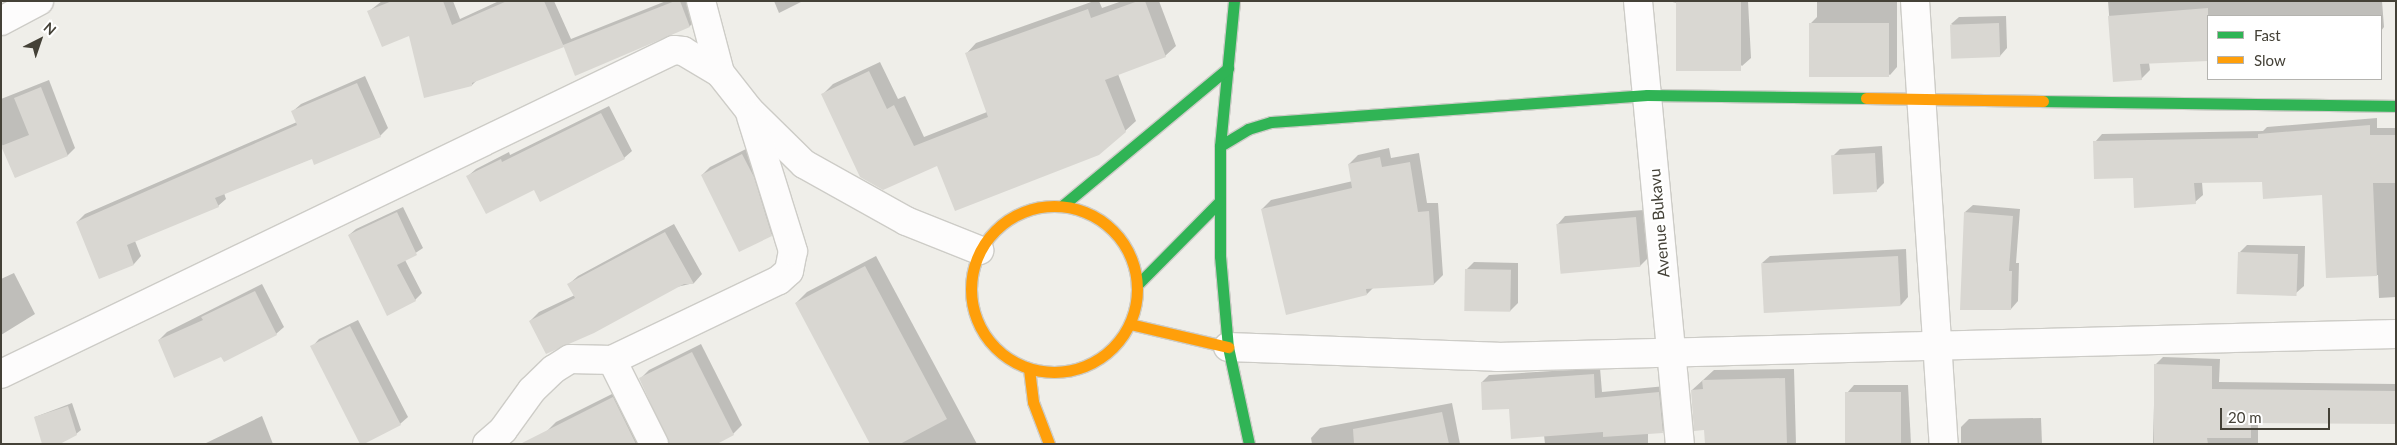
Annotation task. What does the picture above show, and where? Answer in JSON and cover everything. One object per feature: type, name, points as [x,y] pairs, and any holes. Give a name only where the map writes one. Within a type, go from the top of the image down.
[{"type":"street","points":[[1,21],[39,1]]},
{"type":"street","points":[[701,1],[720,73]]},
{"type":"street","points":[[1234,1],[1220,146],[1220,256],[1228,347],[1250,444]]},
{"type":"street","name":"Avenue Bukavu","points":[[1638,1],[1680,444]]},
{"type":"street","points":[[1915,1],[1944,444]]},
{"type":"street","points":[[1,374],[670,51],[683,51],[720,73],[749,110],[804,164],[906,221],[979,250]]},
{"type":"street","points":[[1062,206],[1228,68]]},
{"type":"street","points":[[1220,146],[1248,129],[1271,122],[1647,95],[1922,101],[2396,106]]},
{"type":"street","points":[[487,444],[504,430],[532,390],[554,369],[570,359],[612,360],[779,280],[789,271],[793,251],[749,110]]},
{"type":"street","points":[[1137,285],[1220,201]]},
{"type":"street","points":[[1062,206],[1081,210],[1114,231],[1134,266],[1137,285],[1130,324],[1120,341],[1089,366],[1070,372],[1030,369],[996,348],[978,324],[970,294],[970,279],[979,250],[990,234],[1022,211],[1062,206]]},
{"type":"street","points":[[1130,324],[1228,347],[1497,357],[2396,334]]},
{"type":"street","points":[[612,360],[654,444]]},
{"type":"street","points":[[1030,369],[1033,402],[1049,444]]},
{"type":"building","points":[[392,1],[443,1],[452,25],[507,1],[544,1],[564,47],[472,83],[472,86],[424,98],[409,36],[382,47],[367,11]]},
{"type":"building","points":[[675,1],[680,1],[690,27],[575,76],[563,45]]},
{"type":"building","points":[[1138,1],[1145,1],[1166,57],[1105,80],[1126,132],[1099,155],[955,211],[937,166],[883,190],[860,177],[821,94],[869,71],[887,109],[894,105],[914,146],[988,117],[965,53],[1088,9],[1091,18]]},
{"type":"building","points":[[1676,1],[1741,1],[1741,71],[1676,71]]},
{"type":"building","points":[[2208,8],[2207,61],[2140,64],[2142,80],[2113,82],[2108,16]]},
{"type":"building","points":[[1809,23],[1889,23],[1889,77],[1809,77]]},
{"type":"building","points":[[1999,23],[2000,57],[1951,59],[1950,25]]},
{"type":"building","points":[[357,83],[381,137],[314,165],[312,159],[215,198],[219,207],[127,245],[134,265],[99,279],[76,222],[297,125],[291,111]]},
{"type":"building","points":[[41,87],[68,156],[15,178],[1,146],[29,135],[14,98]]},
{"type":"building","points":[[601,113],[625,159],[540,202],[534,190],[486,214],[466,176],[501,159],[502,162]]},
{"type":"building","points":[[2370,125],[2370,135],[2396,135],[2396,183],[2373,183],[2377,276],[2326,278],[2322,195],[2263,199],[2262,182],[2194,183],[2196,204],[2134,208],[2133,178],[2094,179],[2093,141],[2258,138],[2258,134]]},
{"type":"building","points":[[1875,153],[1877,192],[1833,194],[1831,155]]},
{"type":"building","points":[[742,154],[754,177],[772,236],[739,252],[701,175]]},
{"type":"building","points":[[1380,157],[1382,167],[1410,162],[1418,212],[1429,211],[1434,285],[1366,289],[1367,295],[1286,315],[1261,209],[1352,188],[1348,164]]},
{"type":"building","points":[[397,212],[417,255],[397,265],[416,301],[387,316],[348,235]]},
{"type":"building","points":[[1964,212],[2013,216],[2009,271],[2012,271],[2011,310],[1960,310]]},
{"type":"building","points":[[1636,217],[1640,267],[1561,274],[1556,224]]},
{"type":"building","points":[[665,232],[694,284],[684,284],[594,333],[546,354],[529,321],[575,298],[567,284]]},
{"type":"building","points":[[2238,252],[2298,254],[2296,296],[2237,294]]},
{"type":"building","points":[[1898,256],[1901,306],[1764,313],[1761,263]]},
{"type":"building","points":[[865,266],[947,419],[900,444],[870,444],[795,303]]},
{"type":"building","points":[[1465,269],[1511,270],[1510,312],[1464,311]]},
{"type":"building","points":[[255,291],[277,335],[224,362],[221,357],[174,378],[158,340],[203,320],[201,317]]},
{"type":"building","points":[[350,326],[401,425],[364,444],[360,444],[310,346]]},
{"type":"building","points":[[692,352],[734,435],[717,444],[669,444],[639,378]]},
{"type":"building","points":[[2154,364],[2212,366],[2212,389],[2396,391],[2396,424],[2251,423],[2251,438],[2207,438],[2208,444],[2154,444]]},
{"type":"building","points":[[1594,374],[1595,398],[1659,392],[1663,433],[1603,437],[1603,432],[1511,439],[1509,409],[1482,410],[1481,382]]},
{"type":"building","points":[[1785,378],[1787,444],[1705,444],[1704,430],[1694,431],[1691,390],[1703,389],[1702,380]]},
{"type":"building","points":[[1845,392],[1901,392],[1901,444],[1845,444]]},
{"type":"building","points":[[613,397],[636,444],[520,444]]},
{"type":"building","points":[[68,406],[77,435],[60,444],[42,444],[34,417]]},
{"type":"building","points":[[1442,412],[1449,444],[1354,444],[1353,429]]},
{"type":"traffic: fast","points":[[1234,1],[1220,146],[1220,256],[1228,347],[1249,444]]},
{"type":"traffic: fast","points":[[1062,206],[1228,68]]},
{"type":"traffic: fast","points":[[1220,146],[1248,129],[1271,122],[1647,95],[1866,98]]},
{"type":"traffic: fast","points":[[2043,101],[2396,106]]},
{"type":"traffic: fast","points":[[1137,285],[1220,201]]},
{"type":"traffic: slow","points":[[1866,98],[2043,101]]},
{"type":"traffic: slow","points":[[1062,206],[1078,209],[1093,215],[1107,224],[1119,236],[1128,250],[1134,265],[1137,289],[1136,305],[1128,328],[1119,342],[1107,354],[1093,363],[1078,369],[1046,372],[1030,369],[1015,363],[1001,354],[989,342],[980,328],[974,313],[971,281],[974,265],[980,250],[989,236],[1001,224],[1015,215],[1030,209],[1062,206]]},
{"type":"traffic: slow","points":[[1130,324],[1228,347]]},
{"type":"traffic: slow","points":[[1029,369],[1033,402],[1049,444]]}]
